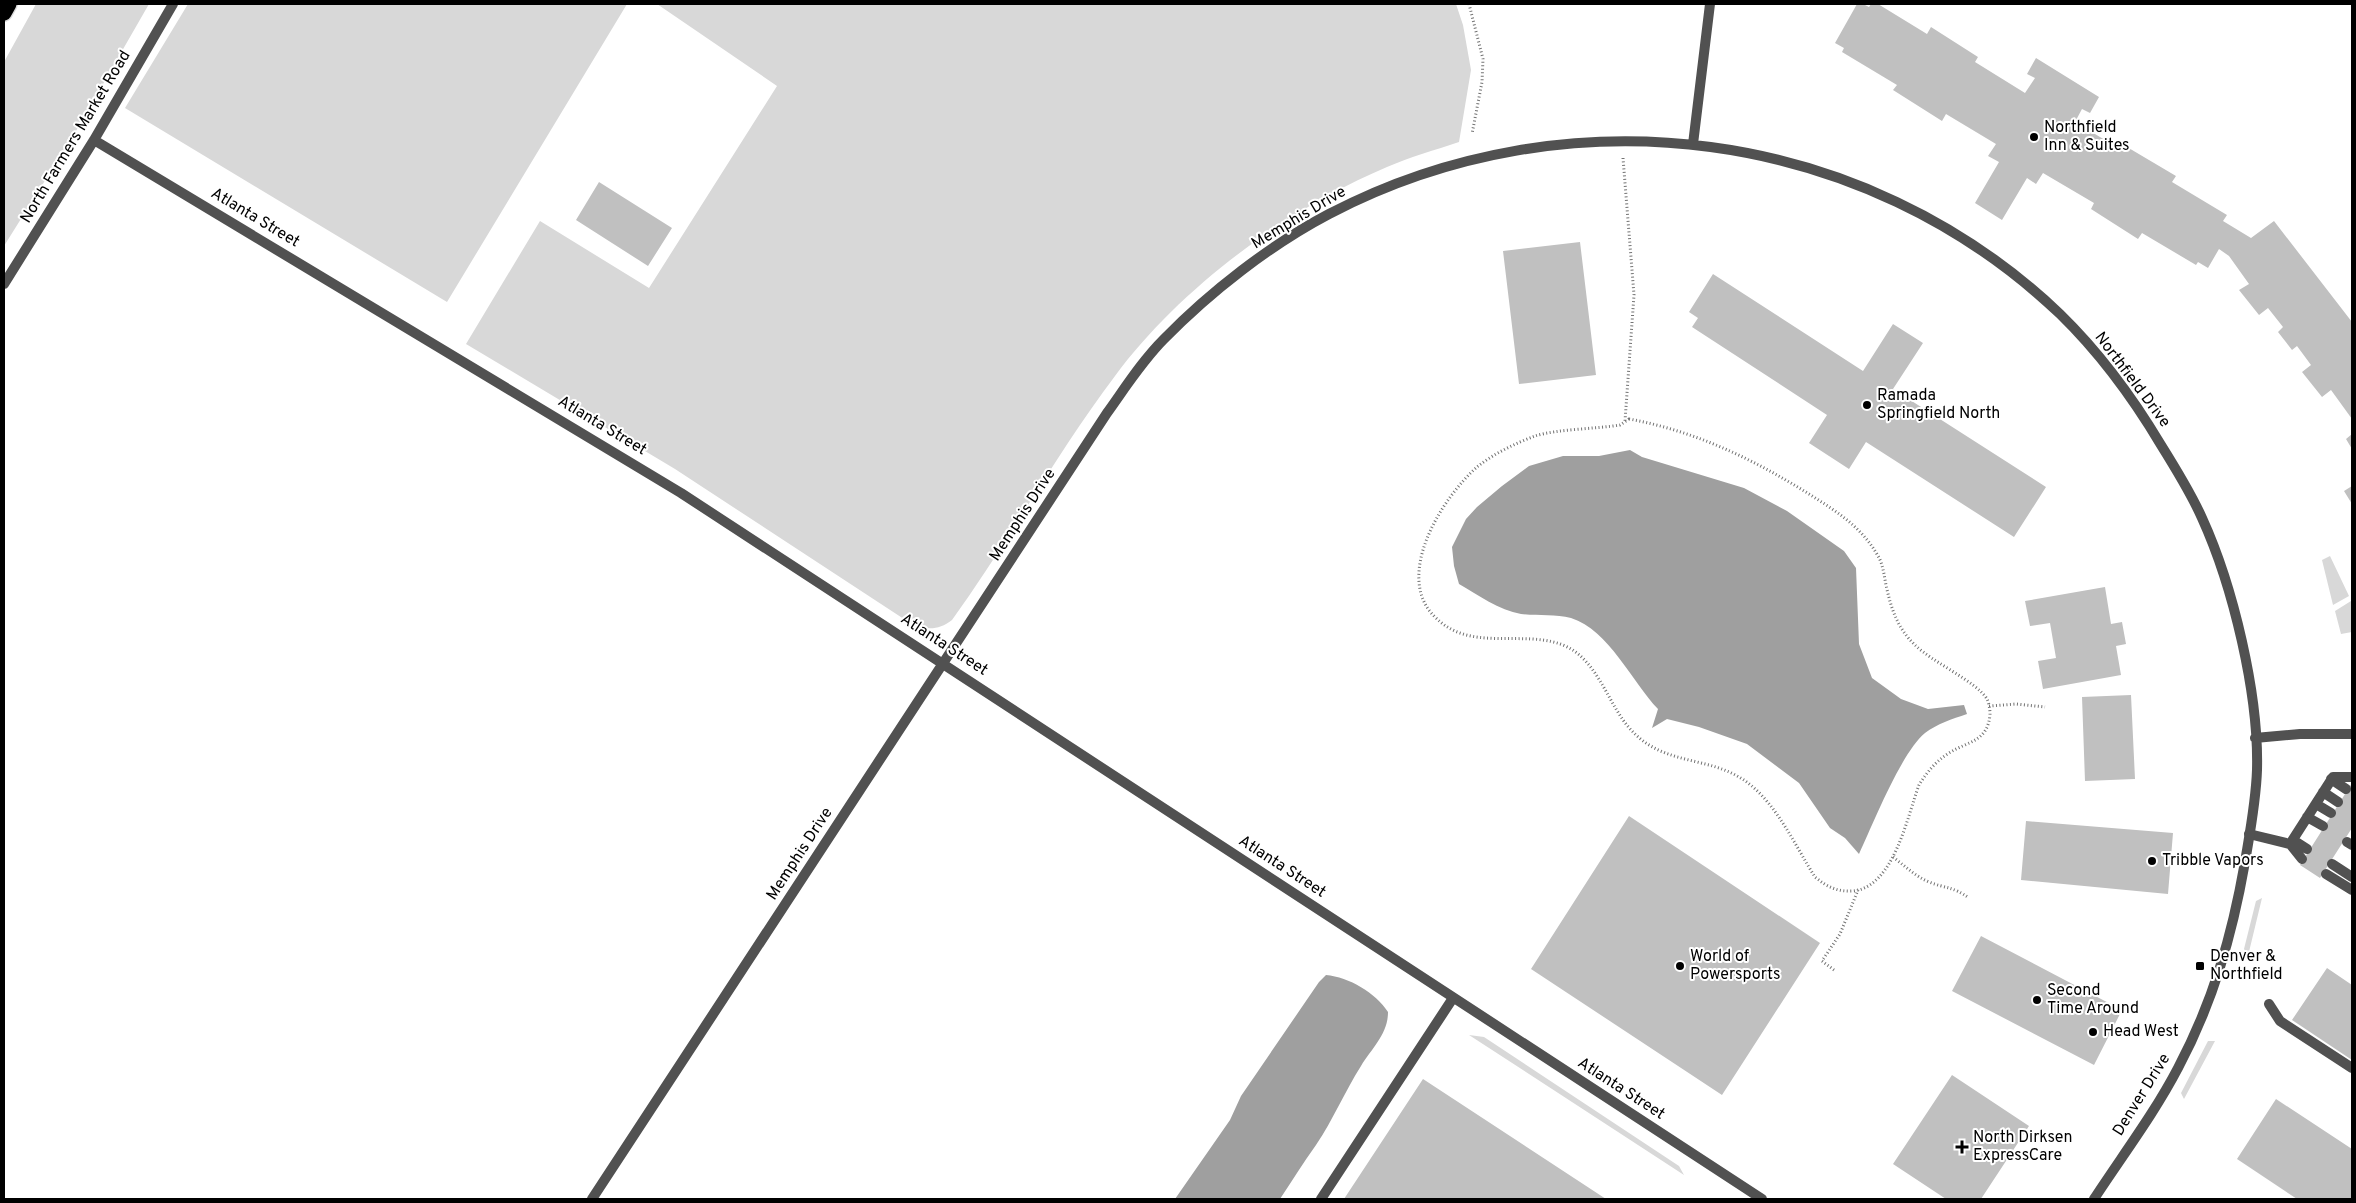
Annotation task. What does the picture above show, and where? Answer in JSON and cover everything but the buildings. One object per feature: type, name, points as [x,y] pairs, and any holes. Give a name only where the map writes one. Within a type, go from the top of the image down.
[{"type":"highway","points":[[4,13],[9,4]]},
{"type":"street","name":"North Farmers Market Road","points":[[4,284],[94,140],[173,4]]},
{"type":"street","points":[[1693,144],[1706,21],[1710,4]]},
{"type":"street","name":"Atlanta Street","points":[[94,140],[610,448],[944,663],[1762,1199]]},
{"type":"street","name":"Memphis Drive","points":[[592,1199],[1134,375],[1163,340],[1250,264],[1282,242],[1327,215],[1417,175],[1514,150],[1566,143],[1617,140],[1693,144]]},
{"type":"street","name":"Northfield Drive","points":[[1693,144],[1732,149],[1797,163],[1893,200],[1942,226],[1981,251],[2015,276],[2062,316],[2102,359],[2139,409],[2202,516],[2226,583],[2238,626],[2253,711],[2255,738]]},
{"type":"street","points":[[2255,738],[2300,734],[2352,734]]},
{"type":"street","name":"Denver Drive","points":[[2094,1199],[2160,1099],[2195,1034],[2218,976],[2232,930],[2249,834],[2257,769],[2255,738]]},
{"type":"street","points":[[2292,842],[2331,779],[2333,777],[2352,777]]},
{"type":"street","points":[[2331,779],[2346,789]]},
{"type":"street","points":[[2323,792],[2338,802]]},
{"type":"street","points":[[2316,804],[2331,813]]},
{"type":"street","points":[[2307,817],[2323,826]]},
{"type":"street","points":[[2249,834],[2292,842],[2307,849]]},
{"type":"street","points":[[2292,842],[2302,859]]},
{"type":"street","points":[[2332,864],[2352,877]]},
{"type":"street","points":[[2326,874],[2352,890]]},
{"type":"street","points":[[1321,1199],[1453,998]]},
{"type":"street","points":[[2269,1004],[2280,1021],[2352,1068]]},
{"type":"path","points":[[1470,4],[1483,59],[1482,82],[1472,134]]},
{"type":"path","points":[[1623,158],[1634,295],[1625,421]]},
{"type":"path","points":[[1629,419],[1650,423],[1695,437],[1744,456],[1778,475],[1847,520],[1865,535],[1879,557],[1896,621],[1904,634],[1928,657],[1967,681],[1987,698],[1989,706],[1990,715],[1982,735],[1974,742],[1950,752],[1926,774],[1919,785],[1893,857],[1874,884],[1858,890],[1848,891],[1830,888],[1815,877],[1765,800],[1740,777],[1661,753],[1634,734],[1616,710],[1588,665],[1566,646],[1541,639],[1494,640],[1464,634],[1449,628],[1435,618],[1422,600],[1418,573],[1427,539],[1454,491],[1478,467],[1513,446],[1536,436],[1620,425],[1629,419]]},
{"type":"path","points":[[1989,706],[2016,704],[2045,707]]},
{"type":"path","points":[[1893,857],[1921,878],[1954,888],[1969,898]]},
{"type":"path","points":[[1834,970],[1822,961],[1840,934],[1858,890]]},
{"type":"shaded area","points":[[36,4],[149,4],[76,131],[4,246],[4,62]]},
{"type":"shaded area","points":[[188,4],[627,4],[447,302],[125,108]]},
{"type":"shaded area","points":[[657,4],[1456,4],[1463,25],[1471,70],[1459,142],[1387,167],[1349,184],[1311,205],[1274,228],[1238,254],[1203,282],[1171,312],[1141,343],[1093,406],[952,620],[937,628],[926,628],[910,623],[675,469],[466,344],[540,221],[649,288],[777,86]]},
{"type":"shaded area","points":[[1630,450],[1642,457],[1744,488],[1787,511],[1844,551],[1856,568],[1859,644],[1872,678],[1901,699],[1928,709],[1964,705],[1967,714],[1935,727],[1925,733],[1916,743],[1897,772],[1859,854],[1845,838],[1830,828],[1799,783],[1747,744],[1699,727],[1667,719],[1652,728],[1658,709],[1608,645],[1585,624],[1565,617],[1527,615],[1513,612],[1489,602],[1459,584],[1454,566],[1452,547],[1466,519],[1502,486],[1529,466],[1563,456],[1599,456]]},
{"type":"shaded area","points":[[2330,556],[2349,596],[2333,605],[2322,560]]},
{"type":"shaded area","points":[[2351,601],[2352,632],[2341,634],[2335,611]]},
{"type":"shaded area","points":[[2262,898],[2248,956],[2244,949],[2256,901]]},
{"type":"shaded area","points":[[1326,975],[1344,979],[1369,992],[1388,1012],[1387,1020],[1379,1040],[1365,1059],[1322,1135],[1280,1199],[1175,1199],[1230,1120],[1241,1096],[1319,982]]},
{"type":"shaded area","points":[[1469,1035],[1484,1037],[1679,1166],[1684,1175]]},
{"type":"shaded area","points":[[2208,1041],[2215,1041],[2184,1099],[2181,1093]]},
{"type":"place","name":"Northfield Inn & Suites","points":[[2034,137]]},
{"type":"place","name":"Ramada Springfield North","points":[[1867,405]]},
{"type":"place","name":"Tribble Vapors","points":[[2152,861]]},
{"type":"place","name":"World of Powersports","points":[[1680,966]]},
{"type":"place","name":"Denver & Northfield","points":[[2200,966]]},
{"type":"place","name":"Second Time Around","points":[[2037,1000]]},
{"type":"place","name":"Head West","points":[[2093,1032]]},
{"type":"place","name":"North Dirksen ExpressCare","points":[[1962,1147]]}]
